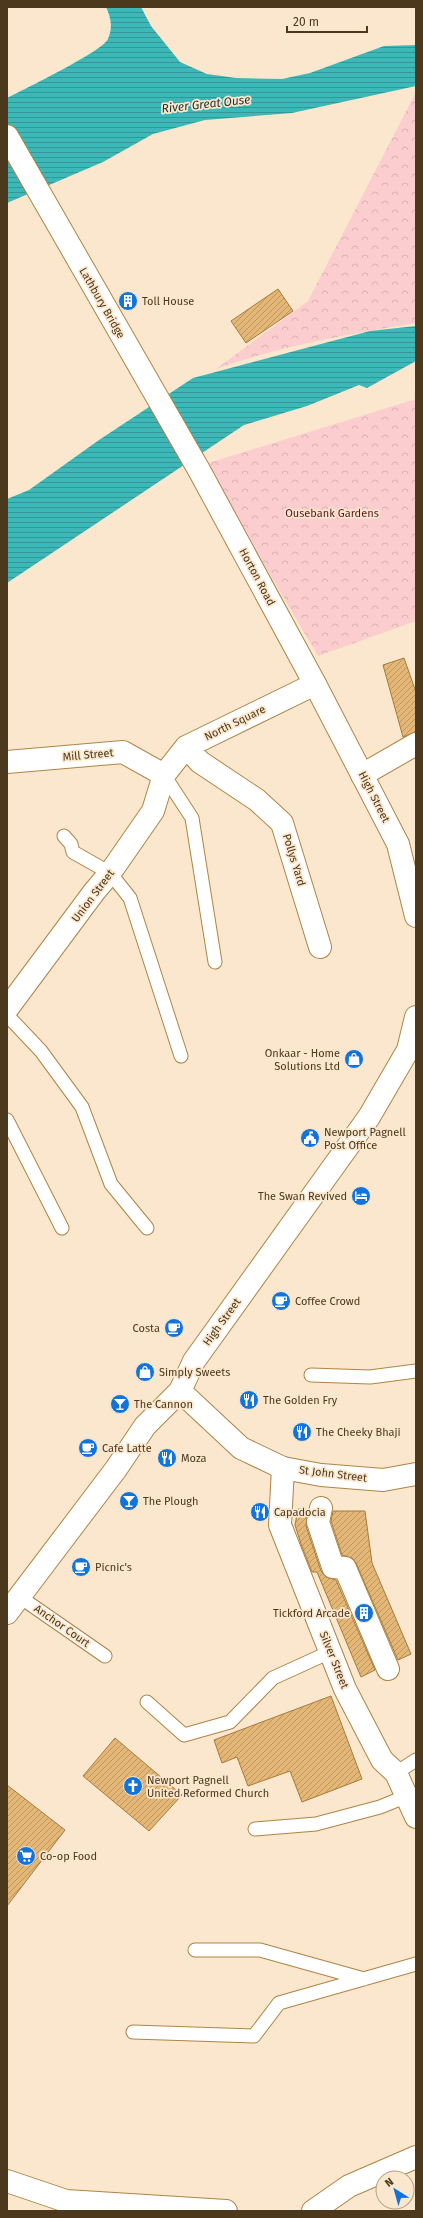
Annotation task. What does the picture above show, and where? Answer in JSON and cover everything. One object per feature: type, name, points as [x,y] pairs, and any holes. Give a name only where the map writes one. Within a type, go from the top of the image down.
[{"type":"street","name":"Lathbury Bridge","points":[[7,136],[199,470]]},
{"type":"street","name":"Horton Road","points":[[199,470],[315,684]]},
{"type":"street","name":"North Square","points":[[164,775],[186,747],[315,684]]},
{"type":"street","name":"High Street","points":[[315,684],[398,844],[416,916]]},
{"type":"street","points":[[362,775],[416,744]]},
{"type":"street","name":"Pollys Yard","points":[[186,747],[200,762],[257,800],[282,823],[320,947]]},
{"type":"street","name":"Mill Street","points":[[7,762],[123,752],[164,775]]},
{"type":"street","name":"Union Street","points":[[7,1009],[94,892],[110,873],[153,811],[164,775]]},
{"type":"street","name":"High Street","points":[[13,1605],[116,1469],[146,1426],[180,1391],[194,1361],[369,1117],[408,1050],[416,1017]]},
{"type":"street","name":"St John Street","points":[[180,1391],[241,1448],[283,1468],[321,1475],[383,1480],[416,1474]]},
{"type":"street","name":"Silver Street","points":[[283,1468],[280,1525],[345,1689],[382,1760],[396,1773],[416,1817]]},
{"type":"street","points":[[321,1508],[318,1522],[332,1567],[345,1568],[388,1668]]},
{"type":"street","points":[[313,2211],[349,2186],[416,2157]]},
{"type":"street","points":[[7,2181],[66,2201],[226,2211]]},
{"type":"lane","points":[[164,775],[192,818],[215,962]]},
{"type":"lane","points":[[64,836],[71,844],[72,852],[110,873],[130,898],[181,1056]]},
{"type":"lane","points":[[7,1015],[41,1051],[82,1108],[111,1184],[147,1228]]},
{"type":"lane","points":[[7,1120],[62,1228]]},
{"type":"lane","points":[[311,1375],[370,1377],[416,1371]]},
{"type":"lane","name":"Anchor Court","points":[[13,1605],[105,1656]]},
{"type":"lane","points":[[146,1702],[184,1735],[230,1722],[273,1678],[330,1652]]},
{"type":"lane","points":[[396,1773],[416,1760]]},
{"type":"lane","points":[[255,1830],[316,1824],[380,1807],[407,1796]]},
{"type":"lane","points":[[195,1950],[260,1950],[364,1979]]},
{"type":"lane","points":[[133,2032],[254,2036],[279,2003],[416,1964]]},
{"type":"green space","points":[[416,92],[416,323],[340,336],[290,347],[216,369],[308,301]]},
{"type":"green space","name":"Ousebank Gardens","points":[[416,399],[416,621],[318,656],[205,464]]},
{"type":"water","name":"River Great Ouse","points":[[106,7],[141,7],[151,26],[180,62],[207,74],[236,78],[282,79],[310,73],[384,46],[416,45],[416,86],[292,113],[205,120],[153,134],[103,162],[7,203],[7,98],[62,70],[103,45],[110,35],[111,27]]},
{"type":"water","points":[[416,326],[416,361],[367,388],[359,385],[307,406],[244,425],[7,583],[7,499],[29,490],[99,440],[193,378],[370,331]]},
{"type":"building","points":[[278,289],[293,311],[246,343],[231,321]]},
{"type":"building","points":[[404,658],[416,692],[416,732],[403,737],[383,665]]},
{"type":"building","points":[[298,1509],[308,1510],[306,1526],[321,1571],[326,1577],[336,1580],[375,1670],[361,1677],[317,1572],[312,1572],[301,1544],[295,1525]]},
{"type":"building","points":[[333,1511],[365,1511],[372,1563],[411,1654],[398,1660],[356,1563],[352,1558],[342,1555],[331,1521]]},
{"type":"building","points":[[331,1696],[362,1779],[302,1802],[290,1771],[248,1786],[237,1757],[222,1763],[214,1740]]},
{"type":"building","name":"Newport Pagnell United Reformed Church","points":[[115,1738],[182,1795],[149,1831],[83,1776]]},
{"type":"building","name":"Co-op Food","points":[[7,1785],[65,1830],[7,1906]]},
{"type":"place","name":"Toll House","points":[[128,301]]},
{"type":"place","name":"Onkaar - Home Solutions Ltd","points":[[354,1059]]},
{"type":"place","name":"Newport Pagnell Post Office","points":[[310,1138]]},
{"type":"place","name":"The Swan Revived","points":[[361,1196]]},
{"type":"place","name":"Coffee Crowd","points":[[281,1301]]},
{"type":"place","name":"Costa","points":[[174,1328]]},
{"type":"place","name":"Simply Sweets","points":[[145,1372]]},
{"type":"place","name":"The Golden Fry","points":[[249,1400]]},
{"type":"place","name":"The Cannon","points":[[120,1404]]},
{"type":"place","name":"The Cheeky Bhaji","points":[[302,1432]]},
{"type":"place","name":"Cafe Latte","points":[[88,1448]]},
{"type":"place","name":"Moza","points":[[167,1458]]},
{"type":"place","name":"The Plough","points":[[129,1501]]},
{"type":"place","name":"Capadocia","points":[[260,1512]]},
{"type":"place","name":"Picnic's","points":[[81,1567]]},
{"type":"place","name":"Tickford Arcade","points":[[364,1613]]},
{"type":"place","name":"Newport Pagnell United Reformed Church","points":[[133,1786]]},
{"type":"place","name":"Co-op Food","points":[[26,1856]]}]
